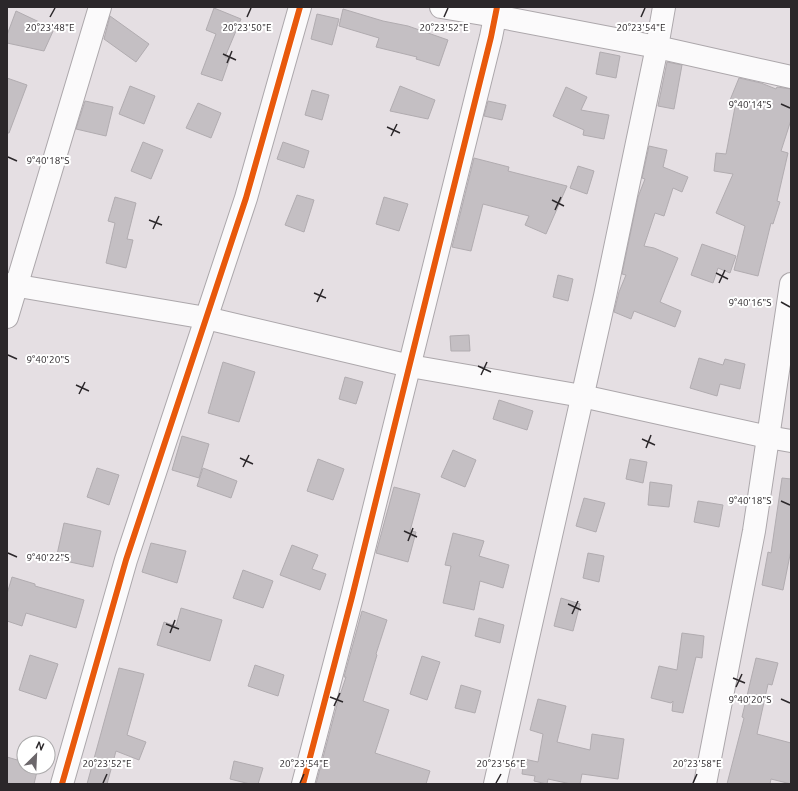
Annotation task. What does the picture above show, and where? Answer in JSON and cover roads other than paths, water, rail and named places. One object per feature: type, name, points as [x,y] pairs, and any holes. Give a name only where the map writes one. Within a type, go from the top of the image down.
[{"type":"street","points":[[7,317],[12,285],[100,7]]},
{"type":"street","points":[[62,784],[126,560],[246,198],[300,7]]},
{"type":"street","points":[[441,7],[496,11],[791,77]]},
{"type":"street","points":[[495,784],[606,288],[657,47],[664,7]]},
{"type":"street","points":[[303,784],[410,366],[491,38],[496,11]]},
{"type":"street","points":[[705,784],[754,531],[791,284]]},
{"type":"street","points":[[12,285],[206,318],[410,366],[582,396],[791,441]]}]
